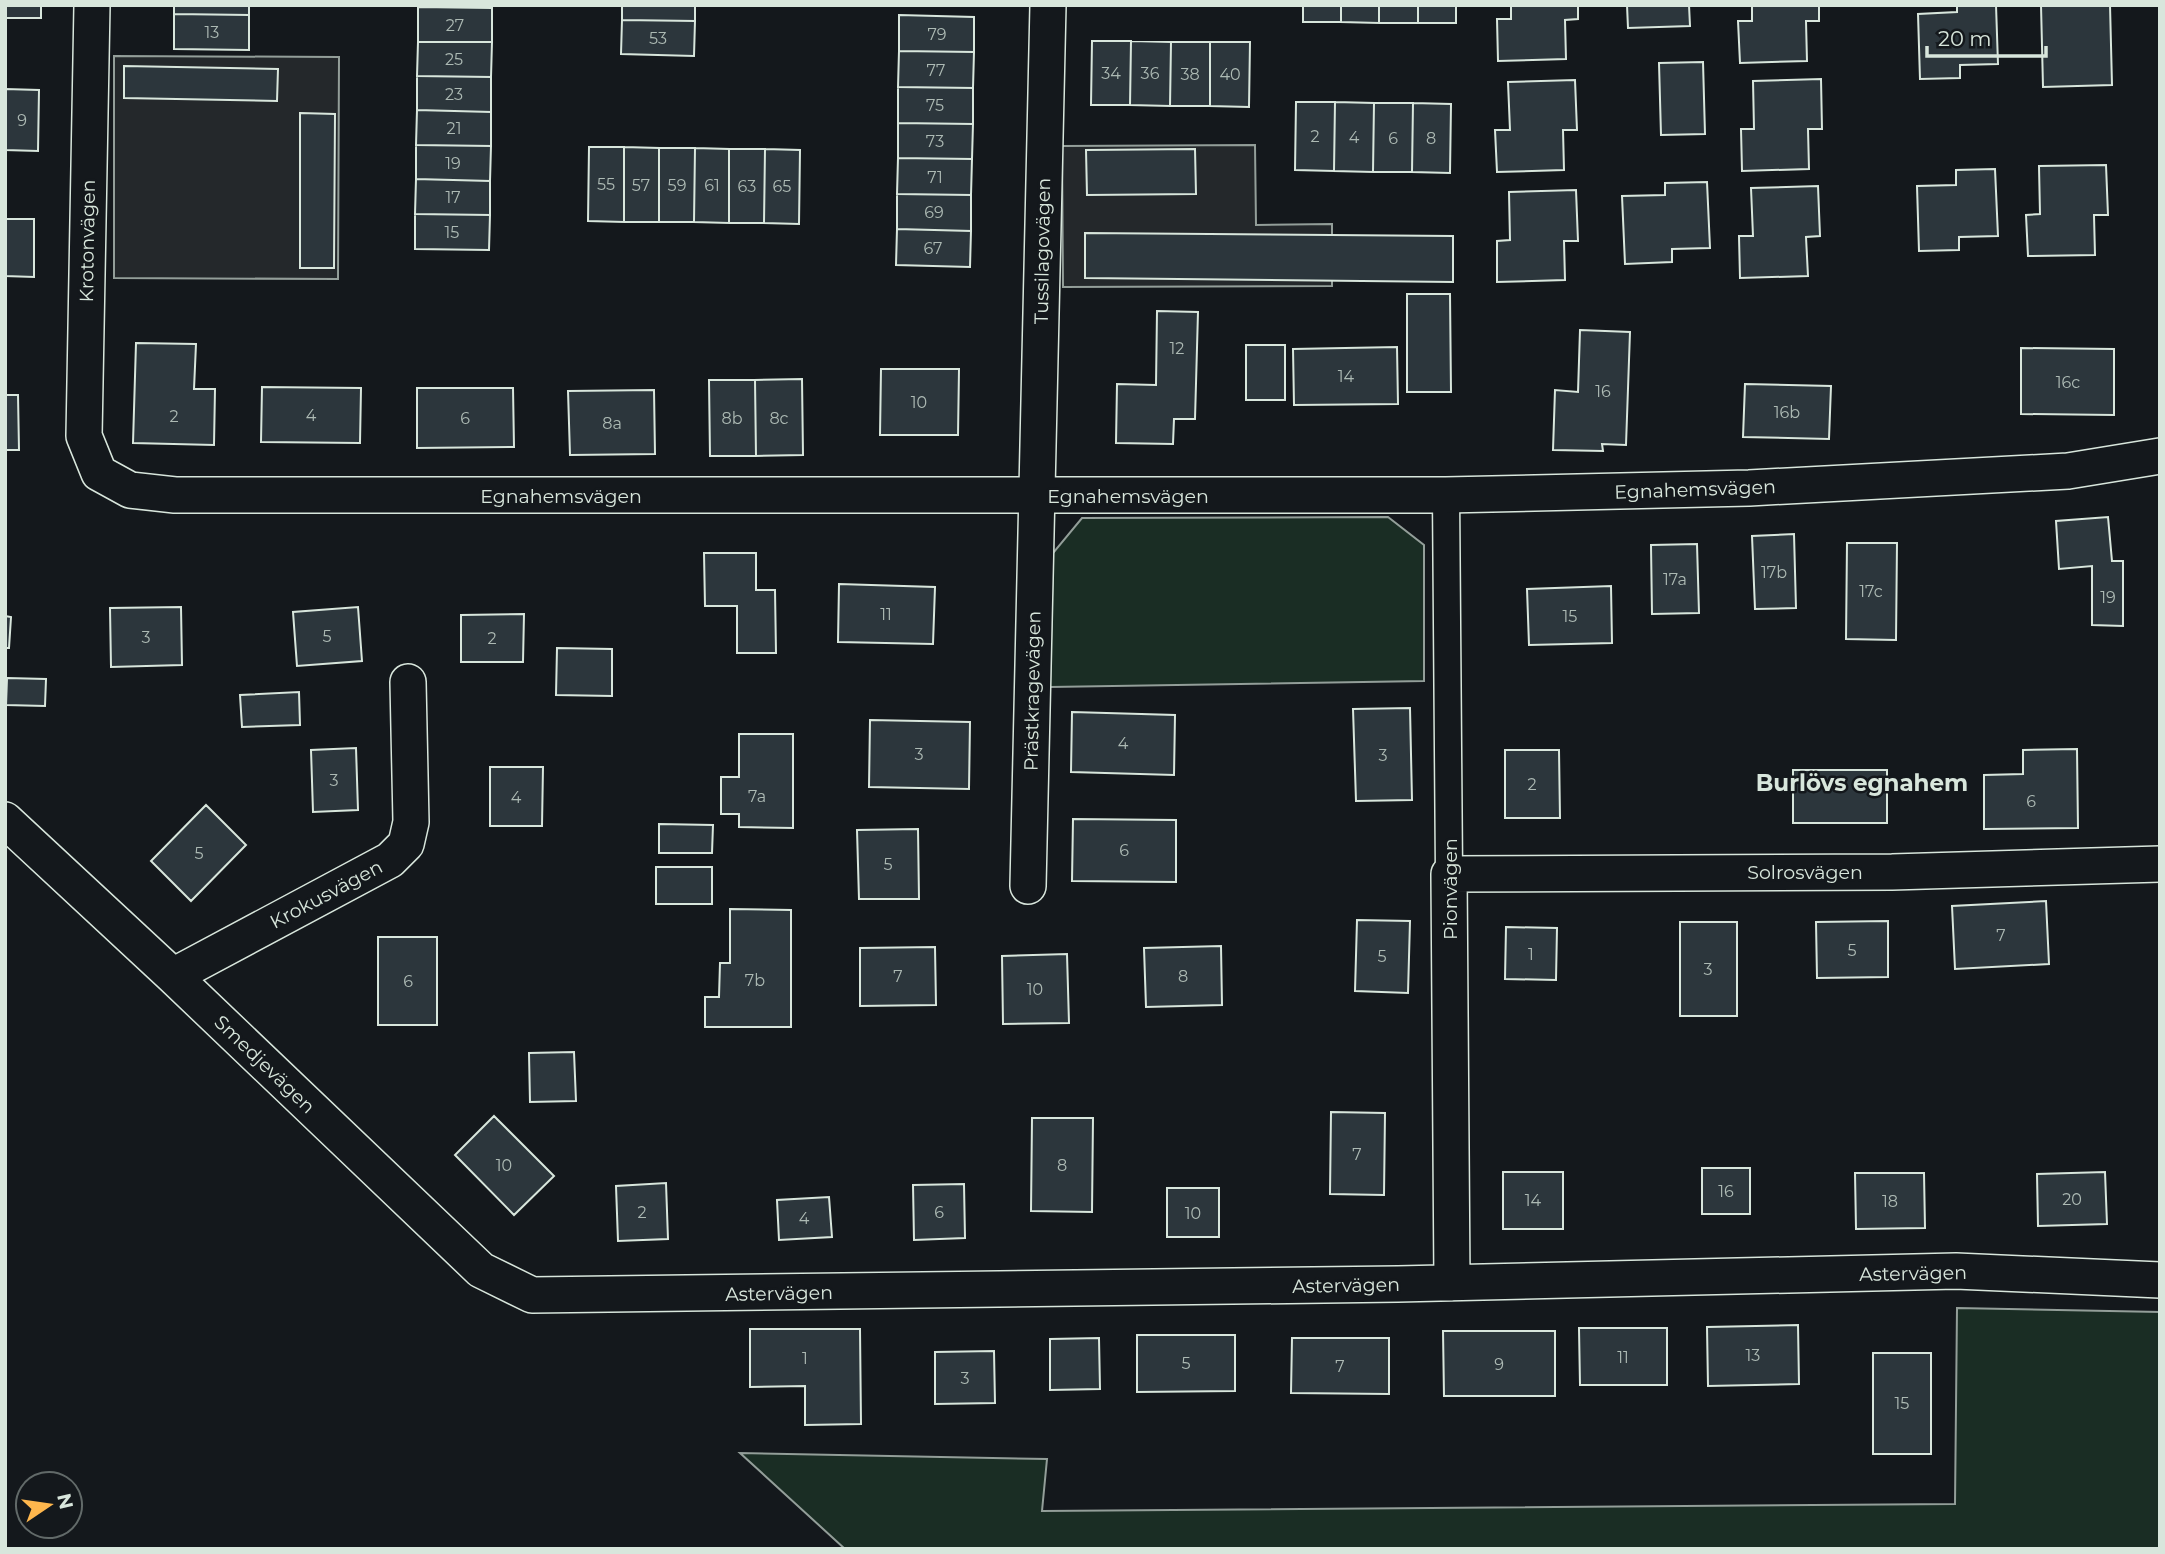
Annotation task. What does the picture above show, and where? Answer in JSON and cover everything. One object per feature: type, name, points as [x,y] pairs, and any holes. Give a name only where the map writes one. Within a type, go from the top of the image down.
[{"type":"street","name":"Krotonvägen","points":[[92,5],[84,436],[99,473]]},
{"type":"street","name":"Tussilagovägen","points":[[1036,496],[1048,5]]},
{"type":"street","name":"Egnahemsvägen","points":[[99,473],[130,490],[175,495],[1446,495],[1749,488],[2068,471],[2160,456]]},
{"type":"street","name":"Pionvägen","points":[[1446,495],[1452,1283]]},
{"type":"street","name":"Prästkragevägen","points":[[1028,886],[1036,496]]},
{"type":"street","name":"Krokusvägen","points":[[173,976],[390,860],[406,844],[411,822],[408,682]]},
{"type":"street","name":"Smedjevägen","points":[[5,820],[481,1270],[532,1296]]},
{"type":"street","name":"Solrosvägen","points":[[1449,874],[1892,872],[2160,864]]},
{"type":"street","name":"Astervägen","points":[[532,1296],[1452,1283],[1956,1271],[2160,1280]]},
{"type":"green space","points":[[1388,517],[1424,545],[1424,681],[1050,687],[1053,553],[1082,518]]},
{"type":"green space","points":[[1957,1308],[2160,1312],[2160,1549],[845,1549],[740,1453],[1047,1459],[1042,1511],[1955,1504]]},
{"type":"shaded area","points":[[114,56],[339,57],[338,279],[114,278]]},
{"type":"shaded area","points":[[1255,145],[1256,225],[1332,224],[1332,286],[1063,287],[1062,146]]},
{"type":"building","points":[[5,5],[41,5],[41,18],[5,18]]},
{"type":"building","points":[[174,5],[249,5],[249,15],[174,14]]},
{"type":"building","points":[[622,5],[695,5],[695,21],[622,20]]},
{"type":"building","points":[[1303,5],[1341,5],[1341,22],[1303,22]]},
{"type":"building","points":[[1341,5],[1379,5],[1379,23],[1341,22]]},
{"type":"building","points":[[1379,5],[1418,5],[1418,23],[1379,23]]},
{"type":"building","points":[[1418,5],[1456,5],[1456,23],[1418,23]]},
{"type":"building","points":[[1511,5],[1578,5],[1578,19],[1565,20],[1566,59],[1498,61],[1497,19],[1511,19]]},
{"type":"building","points":[[1627,5],[1689,5],[1690,26],[1628,28]]},
{"type":"building","points":[[1752,5],[1819,5],[1819,21],[1806,21],[1807,61],[1740,63],[1738,21],[1752,21]]},
{"type":"building","points":[[1957,5],[1996,5],[1998,64],[1960,65],[1960,78],[1920,79],[1918,14],[1957,12]]},
{"type":"building","points":[[2041,5],[2110,5],[2112,85],[2043,87]]},
{"type":"building","points":[[418,7],[492,8],[492,42],[418,42]]},
{"type":"building","points":[[174,14],[249,15],[249,50],[174,49]]},
{"type":"building","points":[[899,15],[974,17],[974,52],[899,51]]},
{"type":"building","points":[[622,20],[695,21],[694,56],[621,54]]},
{"type":"building","points":[[1092,41],[1131,41],[1130,105],[1091,105]]},
{"type":"building","points":[[1131,41],[1171,42],[1170,106],[1130,105]]},
{"type":"building","points":[[418,42],[492,42],[491,77],[417,76]]},
{"type":"building","points":[[1171,42],[1210,42],[1210,106],[1170,106]]},
{"type":"building","points":[[1210,42],[1250,42],[1249,107],[1210,106]]},
{"type":"building","points":[[899,51],[974,52],[973,88],[898,87]]},
{"type":"building","points":[[1703,62],[1705,134],[1661,135],[1659,63]]},
{"type":"building","points":[[124,66],[278,69],[277,101],[124,98]]},
{"type":"building","points":[[417,76],[491,77],[491,112],[417,110]]},
{"type":"building","points":[[1821,79],[1822,129],[1808,129],[1809,169],[1742,171],[1741,129],[1754,129],[1753,81]]},
{"type":"building","points":[[1575,80],[1577,130],[1563,130],[1564,170],[1497,172],[1495,130],[1510,130],[1508,82]]},
{"type":"building","points":[[898,87],[973,88],[973,124],[898,123]]},
{"type":"building","points":[[5,89],[39,90],[38,151],[5,150]]},
{"type":"building","points":[[1296,102],[1335,102],[1334,171],[1295,170]]},
{"type":"building","points":[[1335,102],[1374,103],[1373,172],[1334,171]]},
{"type":"building","points":[[1374,103],[1413,103],[1412,172],[1373,172]]},
{"type":"building","points":[[1413,103],[1451,104],[1450,173],[1412,172]]},
{"type":"building","points":[[417,110],[491,112],[491,146],[416,145]]},
{"type":"building","points":[[300,113],[335,114],[334,268],[300,268]]},
{"type":"building","points":[[898,123],[973,124],[972,159],[898,158]]},
{"type":"building","points":[[416,145],[491,146],[490,181],[416,179]]},
{"type":"building","points":[[589,147],[624,147],[624,222],[588,221]]},
{"type":"building","points":[[624,147],[659,148],[659,222],[624,222]]},
{"type":"building","points":[[659,148],[695,148],[694,222],[659,222]]},
{"type":"building","points":[[695,148],[729,149],[729,223],[694,222]]},
{"type":"building","points":[[729,149],[765,149],[764,223],[729,223]]},
{"type":"building","points":[[765,149],[800,150],[799,224],[764,223]]},
{"type":"building","points":[[1195,149],[1196,194],[1087,195],[1086,150]]},
{"type":"building","points":[[898,158],[972,159],[971,195],[897,194]]},
{"type":"building","points":[[2106,165],[2108,215],[2094,215],[2095,255],[2028,256],[2026,215],[2040,214],[2039,166]]},
{"type":"building","points":[[1995,169],[1998,236],[1959,237],[1959,250],[1919,251],[1917,186],[1956,185],[1956,170]]},
{"type":"building","points":[[416,179],[490,181],[490,215],[415,214]]},
{"type":"building","points":[[1707,182],[1710,248],[1672,249],[1672,262],[1625,264],[1622,196],[1665,195],[1665,183]]},
{"type":"building","points":[[1818,186],[1820,236],[1806,237],[1808,276],[1740,278],[1739,236],[1753,236],[1751,188]]},
{"type":"building","points":[[1576,190],[1578,241],[1564,241],[1565,280],[1497,282],[1497,241],[1510,240],[1509,192]]},
{"type":"building","points":[[897,194],[971,195],[971,231],[897,229]]},
{"type":"building","points":[[415,214],[490,215],[489,250],[415,249]]},
{"type":"building","points":[[5,219],[34,219],[34,277],[5,276]]},
{"type":"building","points":[[897,229],[971,231],[970,267],[896,265]]},
{"type":"building","points":[[1085,233],[1453,236],[1453,282],[1085,278]]},
{"type":"building","points":[[1407,294],[1450,294],[1451,392],[1407,392]]},
{"type":"building","points":[[1157,311],[1198,312],[1195,419],[1174,419],[1173,444],[1116,443],[1117,384],[1156,385]]},
{"type":"building","points":[[1580,330],[1630,332],[1626,445],[1602,444],[1603,451],[1553,450],[1555,390],[1578,392]]},
{"type":"building","points":[[136,343],[196,344],[194,389],[215,389],[214,445],[133,443]]},
{"type":"building","points":[[1246,345],[1285,345],[1285,400],[1246,400]]},
{"type":"building","points":[[1397,347],[1398,404],[1294,405],[1293,349]]},
{"type":"building","points":[[2021,348],[2114,349],[2114,415],[2021,414]]},
{"type":"building","points":[[881,369],[959,369],[958,435],[880,435]]},
{"type":"building","points":[[802,379],[803,455],[756,456],[755,380]]},
{"type":"building","points":[[709,380],[755,380],[756,456],[710,456]]},
{"type":"building","points":[[1745,384],[1831,386],[1829,439],[1743,437]]},
{"type":"building","points":[[262,387],[361,388],[360,443],[261,442]]},
{"type":"building","points":[[417,388],[513,388],[514,447],[417,448]]},
{"type":"building","points":[[654,390],[655,454],[570,455],[568,391]]},
{"type":"building","points":[[5,395],[18,395],[19,450],[5,450]]},
{"type":"building","points":[[2108,517],[2112,561],[2123,561],[2123,626],[2092,625],[2092,566],[2059,569],[2056,521]]},
{"type":"building","points":[[1794,534],[1796,608],[1755,609],[1752,536]]},
{"type":"building","points":[[1847,543],[1897,543],[1896,640],[1846,639]]},
{"type":"building","points":[[1697,544],[1699,613],[1652,614],[1651,545]]},
{"type":"building","points":[[704,553],[756,553],[756,590],[775,590],[776,653],[737,653],[737,606],[705,606]]},
{"type":"building","points":[[839,584],[935,587],[933,644],[838,642]]},
{"type":"building","points":[[1611,586],[1612,643],[1529,645],[1527,589]]},
{"type":"building","points":[[181,607],[182,665],[111,667],[110,608]]},
{"type":"building","points":[[358,607],[362,661],[297,666],[293,612]]},
{"type":"building","points":[[524,614],[523,662],[461,662],[461,615]]},
{"type":"building","points":[[5,616],[11,617],[9,648],[5,648]]},
{"type":"building","points":[[557,648],[612,649],[612,696],[556,695]]},
{"type":"building","points":[[7,678],[46,679],[45,706],[6,705]]},
{"type":"building","points":[[299,692],[300,725],[242,727],[240,695]]},
{"type":"building","points":[[1410,708],[1412,800],[1356,801],[1353,709]]},
{"type":"building","points":[[1072,712],[1175,715],[1174,775],[1071,772]]},
{"type":"building","points":[[870,720],[970,722],[969,789],[869,787]]},
{"type":"building","points":[[739,734],[793,734],[793,828],[739,827],[739,814],[721,814],[721,777],[739,777]]},
{"type":"building","points":[[356,748],[358,810],[313,812],[311,750]]},
{"type":"building","points":[[2077,749],[2078,828],[1984,829],[1984,775],[2023,774],[2023,750]]},
{"type":"building","points":[[1505,750],[1559,750],[1560,818],[1505,818]]},
{"type":"building","points":[[490,767],[543,767],[542,826],[490,826]]},
{"type":"building","points":[[1793,770],[1887,770],[1887,823],[1793,823]]},
{"type":"building","points":[[206,805],[246,845],[191,901],[151,861]]},
{"type":"building","points":[[1073,819],[1176,820],[1176,882],[1072,881]]},
{"type":"building","points":[[659,824],[713,825],[712,853],[659,853]]},
{"type":"building","points":[[918,829],[919,899],[859,899],[857,830]]},
{"type":"building","points":[[656,867],[712,867],[712,904],[656,904]]},
{"type":"building","points":[[2046,901],[2049,964],[1955,969],[1952,906]]},
{"type":"building","points":[[730,909],[791,910],[791,1027],[705,1027],[705,997],[719,997],[720,963],[730,963]]},
{"type":"building","points":[[1357,920],[1410,921],[1408,993],[1355,991]]},
{"type":"building","points":[[1888,921],[1888,977],[1817,978],[1816,922]]},
{"type":"building","points":[[1680,922],[1737,922],[1737,1016],[1680,1016]]},
{"type":"building","points":[[1506,927],[1557,928],[1556,980],[1505,979]]},
{"type":"building","points":[[378,937],[437,937],[437,1025],[378,1025]]},
{"type":"building","points":[[1221,946],[1222,1005],[1146,1007],[1144,948]]},
{"type":"building","points":[[935,947],[936,1005],[860,1006],[860,948]]},
{"type":"building","points":[[1067,954],[1069,1023],[1003,1024],[1002,956]]},
{"type":"building","points":[[574,1052],[576,1101],[530,1102],[529,1053]]},
{"type":"building","points":[[1331,1112],[1385,1113],[1384,1195],[1330,1194]]},
{"type":"building","points":[[494,1116],[554,1176],[514,1215],[455,1155]]},
{"type":"building","points":[[1032,1118],[1093,1118],[1092,1212],[1031,1211]]},
{"type":"building","points":[[1702,1168],[1750,1168],[1750,1214],[1702,1214]]},
{"type":"building","points":[[1503,1172],[1563,1172],[1563,1229],[1503,1229]]},
{"type":"building","points":[[2105,1172],[2107,1224],[2038,1226],[2037,1174]]},
{"type":"building","points":[[1855,1173],[1924,1173],[1925,1228],[1856,1229]]},
{"type":"building","points":[[666,1183],[668,1239],[618,1241],[616,1186]]},
{"type":"building","points":[[964,1184],[965,1238],[914,1240],[913,1185]]},
{"type":"building","points":[[1167,1188],[1219,1188],[1219,1237],[1167,1237]]},
{"type":"building","points":[[829,1197],[832,1237],[779,1240],[777,1200]]},
{"type":"building","points":[[1798,1325],[1799,1384],[1708,1386],[1707,1327]]},
{"type":"building","points":[[1579,1328],[1667,1328],[1667,1385],[1580,1385]]},
{"type":"building","points":[[750,1329],[860,1329],[861,1424],[805,1425],[805,1386],[750,1387]]},
{"type":"building","points":[[1443,1331],[1555,1331],[1555,1396],[1444,1396]]},
{"type":"building","points":[[1137,1335],[1235,1335],[1235,1391],[1137,1392]]},
{"type":"building","points":[[1099,1338],[1100,1389],[1050,1390],[1050,1339]]},
{"type":"building","points":[[1292,1338],[1389,1338],[1389,1394],[1291,1393]]},
{"type":"building","points":[[994,1351],[995,1403],[935,1404],[935,1352]]},
{"type":"building","points":[[1873,1353],[1931,1353],[1931,1454],[1873,1454]]},
{"type":"district","name":"Burlövs egnahem","points":[[1862,783]]}]
